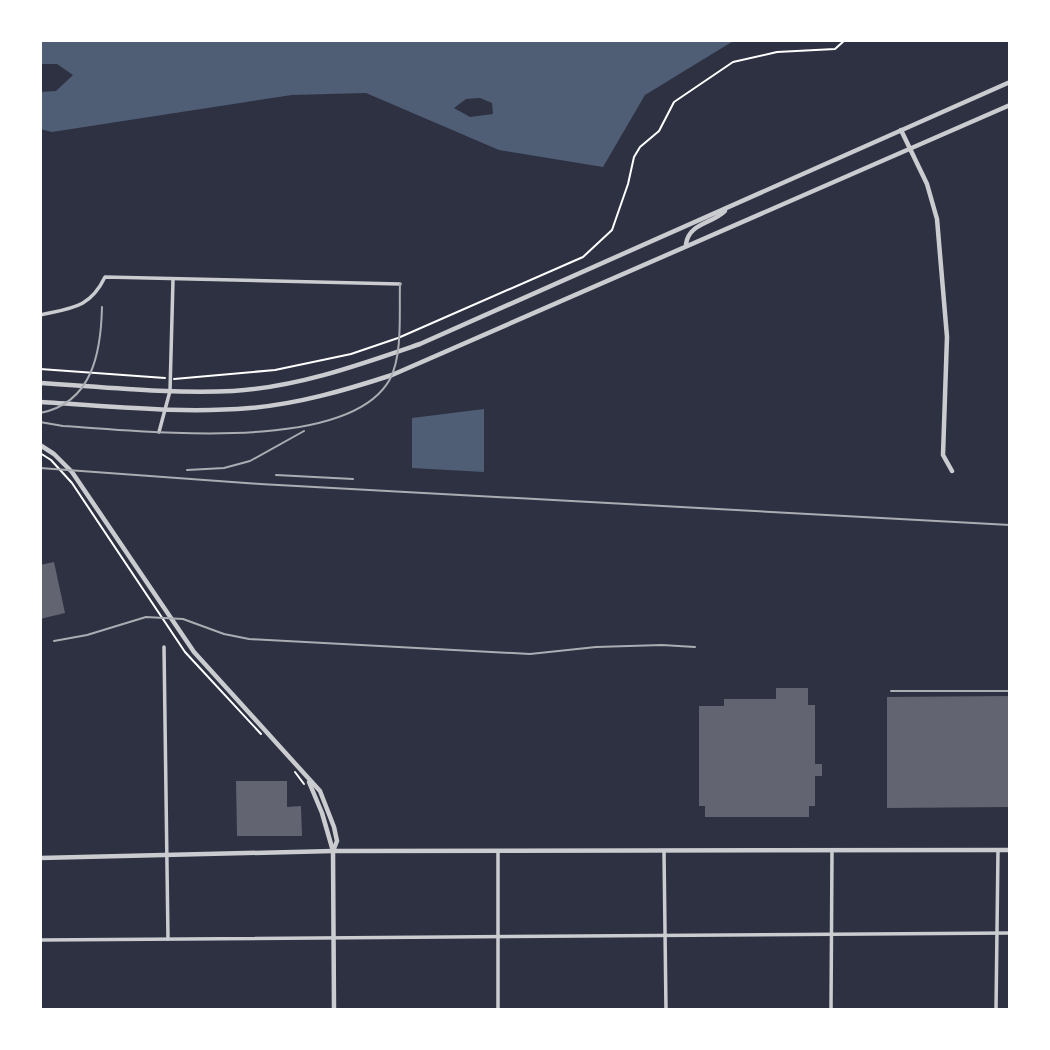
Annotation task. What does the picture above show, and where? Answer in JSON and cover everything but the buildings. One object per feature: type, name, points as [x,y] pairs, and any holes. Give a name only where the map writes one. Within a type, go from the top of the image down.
[{"type":"street","points":[[40,383],[170,391],[235,391],[344,371],[420,345],[1010,82]]},
{"type":"street","points":[[40,402],[165,409],[253,408],[305,400],[370,382],[392,375],[1010,105]]},
{"type":"street","points":[[901,130],[927,184],[937,219],[947,337],[943,455],[952,471]]},
{"type":"street","points":[[686,245],[692,230],[719,216],[728,208]]},
{"type":"street","points":[[40,315],[71,308],[90,299],[97,293],[105,277],[400,284]]},
{"type":"street","points":[[159,432],[170,391],[173,280]]},
{"type":"street","points":[[40,445],[54,454],[72,472],[201,667],[306,775],[319,804],[333,852],[334,1010]]},
{"type":"street","points":[[164,647],[168,939]]},
{"type":"street","points":[[996,1010],[998,850]]},
{"type":"street","points":[[40,858],[333,852],[1010,850]]},
{"type":"street","points":[[831,1010],[832,851]]},
{"type":"street","points":[[664,852],[666,1010]]},
{"type":"street","points":[[498,853],[498,1010]]},
{"type":"street","points":[[40,940],[1010,933]]},
{"type":"path","points":[[40,369],[191,379],[275,370],[351,354],[398,338],[583,257],[612,230],[628,184],[634,156],[640,147],[659,131],[674,102],[733,62],[777,52],[830,50],[845,40]]},
{"type":"path","points":[[40,453],[59,467],[72,483],[178,642],[263,736]]},
{"type":"path","points":[[295,771],[309,792]]},
{"type":"water","points":[[40,40],[735,40],[645,95],[603,167],[499,150],[366,93],[292,95],[52,132],[40,129],[40,92],[56,91],[73,75],[57,64],[40,64]],"holes":[[[480,98],[492,103],[493,114],[470,117],[454,108],[466,99]]]},
{"type":"water","points":[[484,409],[484,472],[412,468],[412,418]]},
{"type":"railway","points":[[40,422],[140,431],[239,433],[288,429],[332,419],[367,403],[390,379],[399,345],[400,284]]},
{"type":"railway","points":[[40,413],[58,407],[83,387],[96,357],[102,307]]},
{"type":"railway","points":[[187,470],[224,468],[250,461],[304,431]]},
{"type":"railway","points":[[40,468],[260,484],[1010,525]]},
{"type":"railway","points":[[276,475],[353,479]]},
{"type":"railway","points":[[54,641],[87,635],[146,617],[183,619],[224,634],[249,639],[530,654],[596,647],[695,647]]},
{"type":"railway","points":[[891,691],[1010,691]]}]
